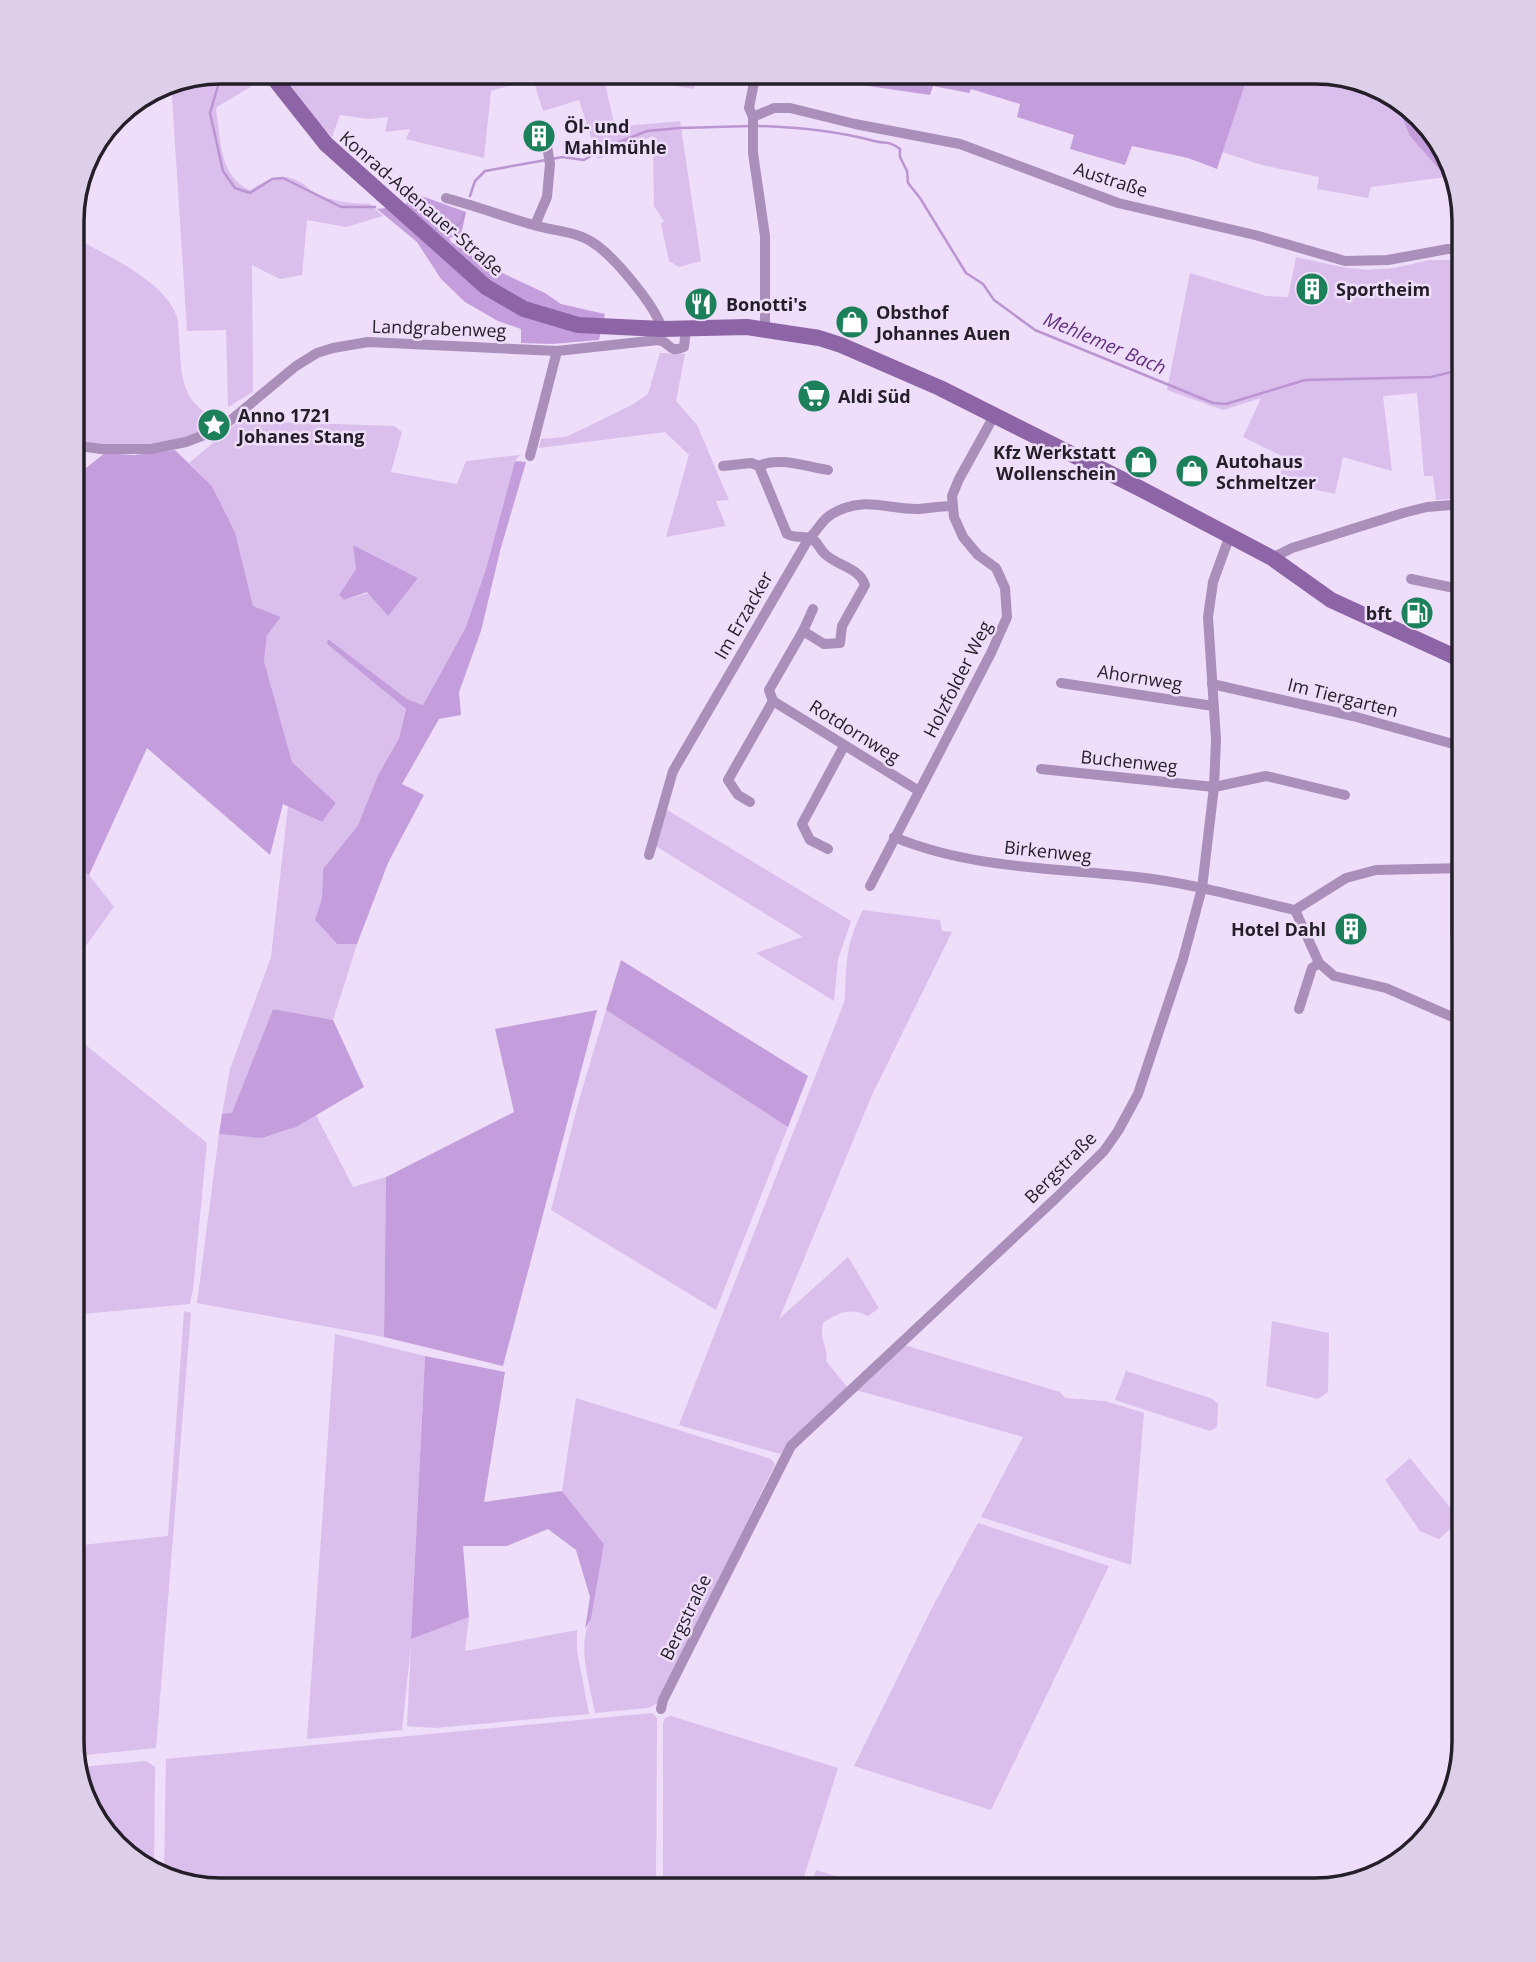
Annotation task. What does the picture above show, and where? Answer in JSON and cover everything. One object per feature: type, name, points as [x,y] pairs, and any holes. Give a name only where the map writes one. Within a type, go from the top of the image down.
[{"type":"main road","name":"Konrad-Adenauer-Straße","points":[[278,84],[326,145],[486,287],[524,309],[578,325],[662,329],[765,329],[819,338],[841,345],[900,369],[1230,535],[1272,558],[1331,600],[1452,655]]},
{"type":"street","points":[[754,84],[748,108],[753,119],[752,153],[765,236],[765,329]]},
{"type":"street","name":"Austraße","points":[[753,119],[762,111],[790,108],[855,124],[960,144],[1118,203],[1255,235],[1345,261],[1388,260],[1452,249]]},
{"type":"street","points":[[535,225],[547,197],[549,155]]},
{"type":"street","name":"Konrad-Adenauer-Straße","points":[[446,198],[592,242],[606,254],[654,309],[662,329]]},
{"type":"street","name":"Landgrabenweg","points":[[84,447],[151,449],[186,442],[220,429],[296,366],[317,353],[350,344],[368,342],[557,351],[658,340],[677,350],[684,347],[686,328]]},
{"type":"street","points":[[530,456],[557,351]]},
{"type":"street","points":[[952,506],[952,496],[959,479],[994,416]]},
{"type":"street","points":[[759,467],[766,462],[779,462],[828,470]]},
{"type":"street","points":[[723,466],[751,463],[759,467],[787,534],[795,538],[809,538],[818,543],[824,554],[859,574],[865,585],[842,626],[840,643],[824,645],[803,631]]},
{"type":"street","name":"Im Erzacker","points":[[649,855],[673,771],[809,538],[830,515],[860,504],[876,503],[919,509],[952,506]]},
{"type":"street","name":"Holzfolder Weg","points":[[870,886],[992,653],[1007,617],[1005,588],[996,568],[978,555],[963,537],[952,506]]},
{"type":"street","points":[[1272,558],[1292,548],[1403,513],[1427,507],[1452,506]]},
{"type":"street","name":"Bergstraße","points":[[660,1709],[791,1446],[1104,1151],[1138,1094],[1202,888],[1214,787],[1216,740],[1208,617],[1213,582],[1230,535]]},
{"type":"street","points":[[1411,579],[1452,588]]},
{"type":"street","points":[[750,802],[738,795],[728,780],[773,701],[769,690],[813,609]]},
{"type":"street","name":"Ahornweg","points":[[1061,683],[1213,706]]},
{"type":"street","name":"Im Tiergarten","points":[[1212,684],[1353,716],[1452,744]]},
{"type":"street","name":"Rotdornweg","points":[[773,701],[919,791]]},
{"type":"street","points":[[828,849],[810,840],[802,824],[844,746]]},
{"type":"street","name":"Buchenweg","points":[[1041,769],[1214,787],[1266,776],[1345,795]]},
{"type":"street","name":"Birkenweg","points":[[894,837],[926,850],[988,863],[1140,878],[1202,888],[1295,910]]},
{"type":"street","points":[[1452,868],[1376,870],[1346,878],[1295,910],[1319,963],[1326,970],[1340,979],[1387,988],[1452,1017]]},
{"type":"street","points":[[1299,1009],[1312,968],[1319,963]]},
{"type":"shaded area","points":[[255,84],[216,110],[223,156],[232,176],[250,190],[269,180],[288,177],[329,198],[370,204],[383,216],[346,227],[307,220],[302,275],[280,279],[252,265],[253,392],[228,407],[226,330],[187,331],[172,93],[203,85]]},
{"type":"shaded area","points":[[288,84],[516,84],[491,91],[484,158],[406,139],[410,129],[385,132],[388,117],[369,119],[340,115],[332,137]]},
{"type":"shaded area","points":[[535,84],[605,84],[615,127],[680,121],[701,261],[679,267],[669,261],[661,224],[664,221],[654,206],[653,136],[598,159],[579,100],[543,111]]},
{"type":"shaded area","points":[[662,84],[695,84],[694,89]]},
{"type":"shaded area","points":[[854,84],[1245,84],[1217,169],[1188,158],[1132,146],[1125,165],[1070,149],[1074,135],[1017,117],[1020,104],[971,89],[969,93],[933,86],[930,95]]},
{"type":"shaded area","points":[[1049,84],[1324,84],[1342,87],[1384,102],[1412,124],[1427,142],[1423,150],[1445,177],[1371,187],[1368,198],[1317,189],[1319,177],[1262,165],[1222,152],[1226,143]]},
{"type":"shaded area","points":[[1401,115],[1429,145],[1444,175],[1410,136]]},
{"type":"shaded area","points":[[416,194],[466,212],[461,235],[449,238],[451,242],[498,271],[545,293],[561,304],[605,314],[599,340],[552,344],[521,343],[521,329],[498,321],[465,302],[441,279],[417,242],[377,209],[405,206],[409,197]]},
{"type":"shaded area","points":[[84,243],[132,269],[160,291],[170,304],[178,319],[181,366],[186,388],[198,406],[222,423],[166,442],[132,447],[84,443]]},
{"type":"shaded area","points":[[1296,257],[1367,270],[1394,268],[1430,260],[1452,260],[1452,499],[1436,500],[1433,476],[1424,476],[1417,393],[1383,396],[1392,471],[1343,457],[1335,494],[1279,482],[1284,457],[1243,437],[1261,398],[1223,410],[1167,390],[1190,273],[1266,296],[1288,297]]},
{"type":"shaded area","points":[[660,353],[685,354],[676,401],[697,425],[729,500],[716,501],[726,526],[666,537],[689,455],[665,432],[539,448],[541,439],[566,437],[632,405],[648,394]]},
{"type":"shaded area","points":[[250,421],[394,426],[402,432],[391,472],[457,484],[466,461],[520,455],[515,461],[486,569],[465,629],[423,705],[407,699],[329,640],[327,644],[406,709],[399,738],[378,775],[358,825],[323,869],[322,898],[315,920],[337,944],[357,944],[333,1020],[273,1009],[232,1114],[222,1114],[230,1069],[271,957],[288,806],[322,822],[336,803],[292,762],[264,661],[267,635],[253,606],[235,532],[212,486],[189,463],[237,423]],"holes":[[[353,545],[418,578],[344,600],[339,596],[356,569]]]},
{"type":"shaded area","points":[[175,450],[212,486],[235,532],[253,606],[281,617],[267,635],[264,661],[292,762],[336,803],[322,822],[283,804],[270,855],[147,748],[89,875],[84,873],[84,470],[105,453],[134,455]]},
{"type":"shaded area","points":[[515,461],[526,462],[500,551],[481,631],[459,692],[461,715],[439,719],[402,784],[424,795],[388,863],[357,944],[337,944],[315,920],[322,898],[323,869],[358,825],[378,775],[399,738],[406,709],[327,644],[328,639],[407,699],[423,705],[465,629],[486,569]]},
{"type":"shaded area","points":[[353,545],[418,578],[388,616],[367,592],[344,600],[339,595],[356,569]]},
{"type":"shaded area","points":[[664,808],[851,921],[838,959],[834,1001],[756,953],[803,937],[654,845]]},
{"type":"shaded area","points":[[84,873],[89,875],[114,907],[84,948]]},
{"type":"shaded area","points":[[863,910],[940,920],[942,931],[952,932],[872,1095],[779,1319],[848,1257],[879,1308],[868,1316],[844,1312],[823,1323],[826,1361],[847,1387],[780,1454],[679,1425],[845,1000],[850,943]]},
{"type":"shaded area","points":[[621,960],[808,1076],[788,1127],[606,1010]]},
{"type":"shaded area","points":[[273,1009],[333,1020],[364,1087],[296,1127],[262,1138],[219,1134],[222,1114],[232,1113]]},
{"type":"shaded area","points":[[597,1010],[503,1366],[384,1337],[386,1177],[514,1112],[495,1029]]},
{"type":"shaded area","points":[[606,1010],[788,1127],[716,1310],[551,1210],[579,1100]]},
{"type":"shaded area","points":[[84,1044],[207,1143],[190,1304],[84,1314]]},
{"type":"shaded area","points":[[316,1115],[353,1187],[386,1177],[384,1337],[197,1303],[219,1134],[270,1135],[291,1129]]},
{"type":"shaded area","points":[[184,1311],[191,1313],[156,1748],[85,1755],[84,1545],[168,1536]]},
{"type":"shaded area","points":[[1272,1321],[1329,1333],[1328,1392],[1318,1399],[1266,1386]]},
{"type":"shaded area","points":[[335,1334],[425,1356],[411,1638],[469,1617],[465,1651],[577,1630],[577,1651],[589,1714],[435,1728],[407,1726],[411,1645],[402,1730],[307,1739]]},
{"type":"shaded area","points":[[904,1345],[1060,1392],[1065,1398],[1105,1401],[1144,1413],[1131,1565],[981,1517],[1023,1437],[856,1390]]},
{"type":"shaded area","points":[[425,1356],[505,1372],[484,1502],[562,1491],[604,1544],[591,1619],[585,1629],[590,1597],[576,1550],[548,1529],[507,1546],[463,1546],[469,1617],[411,1639]]},
{"type":"shaded area","points":[[1126,1371],[1213,1399],[1218,1404],[1217,1427],[1210,1431],[1115,1400]]},
{"type":"shaded area","points":[[576,1398],[771,1459],[775,1464],[658,1703],[648,1708],[595,1713],[584,1653],[604,1544],[562,1491]]},
{"type":"shaded area","points":[[1410,1458],[1452,1510],[1452,1527],[1439,1539],[1420,1531],[1385,1480]]},
{"type":"shaded area","points":[[978,1523],[1109,1566],[991,1810],[854,1766],[934,1604]]},
{"type":"shaded area","points":[[652,1713],[657,1718],[656,1878],[221,1878],[185,1873],[164,1866],[166,1759]]},
{"type":"shaded area","points":[[671,1716],[838,1768],[804,1878],[663,1878],[665,1718]]},
{"type":"shaded area","points":[[146,1761],[155,1767],[154,1861],[124,1838],[107,1817],[91,1785],[87,1766]]},
{"type":"shaded area","points":[[1446,1782],[1434,1810],[1422,1827]]},
{"type":"shaded area","points":[[816,1870],[842,1878],[814,1878]]},
{"type":"waterway","name":"Mehlemer Bach","points":[[218,84],[210,113],[223,171],[235,188],[250,193],[272,179],[283,178],[341,207],[375,207]]},
{"type":"waterway","name":"Mehlemer Bach","points":[[552,159],[562,157],[584,160],[602,149],[647,131],[751,126]]},
{"type":"waterway","name":"Mehlemer Bach","points":[[758,126],[831,132],[896,146],[900,149],[908,183],[966,273],[983,284],[994,300],[1035,330],[1213,403],[1226,404],[1305,380],[1431,377],[1452,372]]},
{"type":"waterway","name":"Mehlemer Bach","points":[[470,196],[475,181],[485,171],[546,160]]},
{"type":"waterway","name":"Mehlemer Bach","points":[[415,206],[445,229],[458,225],[464,214]]},
{"type":"place","name":"Öl- und Mahlmühle","points":[[539,136]]},
{"type":"place","name":"Sportheim","points":[[1312,289]]},
{"type":"place","name":"Bonotti's","points":[[701,304]]},
{"type":"place","name":"Obsthof Johannes Auen","points":[[852,322]]},
{"type":"place","name":"Aldi Süd","points":[[814,396]]},
{"type":"place","name":"Anno 1721 Johanes Stang","points":[[214,425]]},
{"type":"place","name":"Kfz Werkstatt Wollenschein","points":[[1141,462]]},
{"type":"place","name":"Autohaus Schmeltzer","points":[[1192,471]]},
{"type":"place","name":"bft","points":[[1417,613]]},
{"type":"place","name":"Hotel Dahl","points":[[1351,929]]}]
